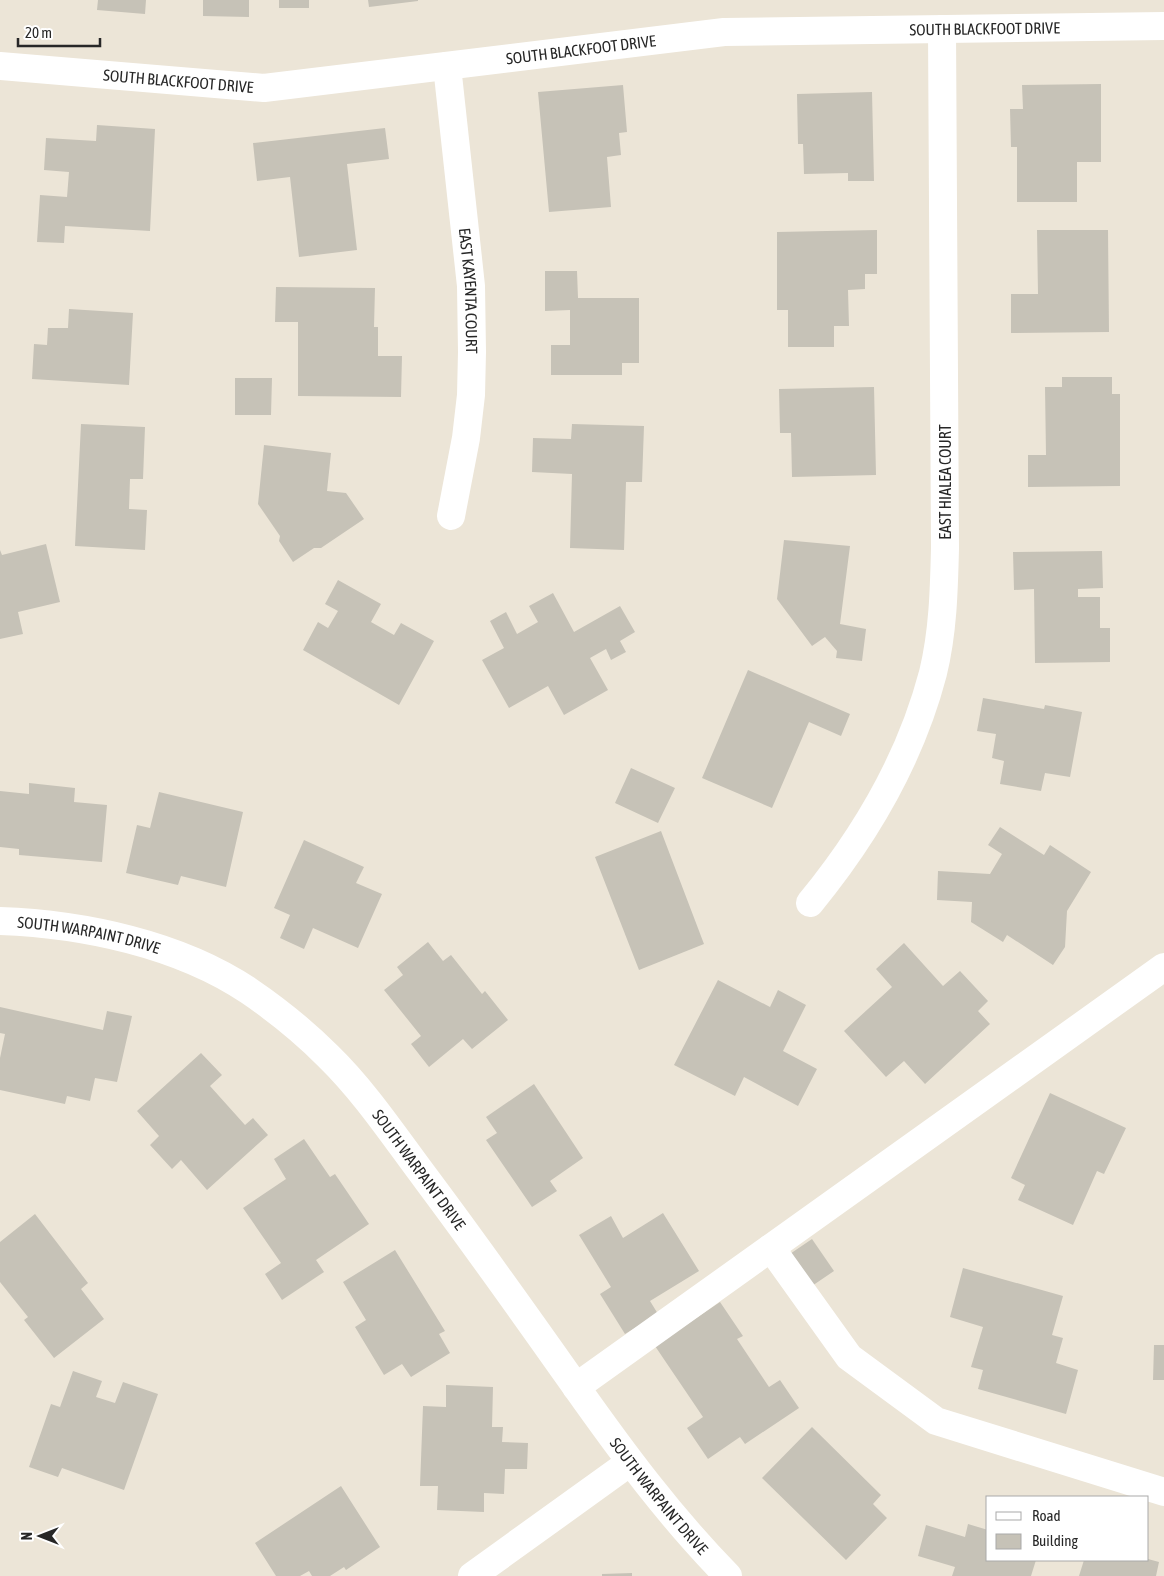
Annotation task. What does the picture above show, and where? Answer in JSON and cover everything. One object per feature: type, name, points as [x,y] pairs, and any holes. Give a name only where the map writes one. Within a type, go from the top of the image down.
[{"type":"street","name":"SOUTH BLACKFOOT DRIVE","points":[[0,66],[264,88],[724,32],[1164,26]]},
{"type":"street","name":"EAST HIALEA COURT","points":[[810,903],[840,866],[905,756],[933,672],[940,632],[945,548],[942,29]]},
{"type":"street","name":"EAST KAYENTA COURT","points":[[447,66],[471,286],[472,352],[471,395],[466,438],[451,516]]},
{"type":"street","name":"SOUTH WARPAINT DRIVE","points":[[0,921],[79,927],[155,948],[217,972],[248,991],[292,1024],[329,1057],[371,1106],[448,1209],[630,1462],[687,1535],[728,1576]]},
{"type":"street","points":[[576,1387],[1164,967]]},
{"type":"street","points":[[771,1248],[849,1357],[936,1421],[1164,1492]]},
{"type":"street","points":[[472,1576],[630,1462]]},
{"type":"building","points":[[98,0],[146,0],[145,14],[97,10]]},
{"type":"building","points":[[203,0],[249,0],[249,17],[203,16]]},
{"type":"building","points":[[279,0],[309,0],[309,8],[279,8]]},
{"type":"building","points":[[368,0],[418,0],[418,1],[369,7]]},
{"type":"building","points":[[1101,84],[1101,162],[1077,162],[1077,202],[1017,202],[1017,147],[1011,147],[1010,109],[1023,109],[1022,85]]},
{"type":"building","points":[[623,85],[627,132],[619,133],[621,155],[607,157],[611,207],[549,212],[538,92]]},
{"type":"building","points":[[872,92],[874,181],[848,181],[848,173],[804,174],[803,144],[798,144],[797,94]]},
{"type":"building","points":[[97,125],[155,129],[150,231],[65,226],[64,243],[37,242],[40,195],[67,197],[69,172],[44,170],[46,138],[96,141]]},
{"type":"building","points":[[385,128],[389,159],[347,164],[357,250],[299,257],[290,177],[257,181],[253,143]]},
{"type":"building","points":[[877,230],[877,274],[865,274],[865,289],[848,290],[849,326],[834,326],[834,347],[788,347],[788,310],[777,310],[777,232]]},
{"type":"building","points":[[1037,230],[1108,230],[1109,332],[1011,333],[1011,294],[1038,294]]},
{"type":"building","points":[[545,271],[577,271],[578,298],[639,298],[639,363],[622,363],[622,375],[551,375],[551,345],[570,345],[570,310],[545,311]]},
{"type":"building","points":[[276,287],[375,288],[374,327],[378,327],[378,356],[402,356],[401,397],[298,396],[298,322],[275,322]]},
{"type":"building","points":[[69,309],[133,313],[129,385],[32,379],[34,344],[47,345],[48,328],[68,328]]},
{"type":"building","points":[[1062,377],[1112,377],[1112,394],[1120,394],[1120,486],[1028,487],[1028,455],[1046,455],[1045,387],[1062,387]]},
{"type":"building","points":[[235,378],[272,378],[271,415],[235,415]]},
{"type":"building","points":[[874,387],[876,475],[792,477],[791,433],[780,433],[779,389]]},
{"type":"building","points":[[81,424],[145,427],[143,479],[130,479],[129,509],[147,510],[145,550],[75,546]]},
{"type":"building","points":[[572,424],[644,426],[642,482],[626,482],[624,550],[570,548],[572,474],[532,472],[533,438],[571,439]]},
{"type":"building","points":[[264,445],[331,453],[327,491],[346,493],[364,519],[321,548],[314,548],[293,562],[279,541],[280,536],[258,504]]},
{"type":"building","points":[[784,540],[850,546],[840,624],[866,629],[862,661],[836,658],[837,651],[825,637],[812,646],[777,599]]},
{"type":"building","points":[[46,544],[60,602],[18,612],[23,634],[0,639],[0,550],[2,555]]},
{"type":"building","points":[[1102,551],[1103,588],[1078,589],[1078,597],[1100,597],[1100,628],[1110,628],[1110,662],[1035,663],[1034,589],[1014,590],[1013,552]]},
{"type":"building","points":[[338,580],[381,604],[371,622],[394,635],[401,623],[434,641],[399,705],[303,650],[318,622],[328,628],[338,611],[325,604]]},
{"type":"building","points":[[553,593],[574,632],[620,606],[635,632],[620,641],[626,652],[611,660],[606,649],[590,658],[608,690],[564,715],[548,686],[509,708],[482,660],[504,648],[490,621],[506,612],[517,634],[538,622],[529,606]]},
{"type":"building","points":[[748,670],[850,714],[841,736],[809,722],[772,808],[702,778]]},
{"type":"building","points":[[983,698],[1044,709],[1045,705],[1082,712],[1070,777],[1045,773],[1041,791],[1000,784],[1004,761],[992,758],[996,734],[977,731]]},
{"type":"building","points":[[631,768],[675,788],[658,823],[615,803]]},
{"type":"building","points":[[29,783],[75,788],[74,802],[107,805],[102,862],[19,855],[19,849],[0,847],[0,791],[29,794]]},
{"type":"building","points":[[159,792],[243,812],[226,887],[181,876],[178,885],[126,873],[137,825],[150,828]]},
{"type":"building","points":[[1000,827],[1044,855],[1050,845],[1091,872],[1067,911],[1065,947],[1053,965],[1007,935],[1003,942],[971,922],[972,902],[937,900],[938,871],[990,874],[1002,854],[988,845]]},
{"type":"building","points":[[661,831],[704,944],[639,970],[595,857]]},
{"type":"building","points":[[304,840],[364,867],[356,883],[382,894],[358,948],[313,928],[304,949],[280,938],[290,915],[274,908]]},
{"type":"building","points":[[428,942],[443,961],[451,955],[482,994],[485,991],[508,1020],[472,1049],[463,1039],[429,1067],[411,1044],[421,1036],[384,990],[403,975],[397,967]]},
{"type":"building","points":[[904,943],[943,986],[960,971],[988,1001],[978,1011],[990,1024],[925,1084],[904,1061],[886,1077],[844,1031],[892,987],[876,969]]},
{"type":"building","points":[[718,980],[770,1007],[778,990],[806,1005],[783,1051],[817,1069],[798,1106],[744,1077],[735,1096],[674,1065]]},
{"type":"building","points":[[0,1007],[103,1030],[107,1011],[132,1016],[117,1082],[95,1078],[90,1101],[67,1096],[65,1104],[0,1090],[0,1058],[5,1034],[0,1033]]},
{"type":"building","points":[[201,1053],[222,1075],[210,1086],[245,1125],[253,1118],[268,1135],[207,1190],[181,1160],[172,1169],[150,1145],[159,1136],[137,1111]]},
{"type":"building","points":[[534,1084],[583,1158],[550,1181],[557,1191],[532,1207],[486,1140],[497,1133],[486,1117]]},
{"type":"building","points":[[1050,1093],[1126,1128],[1104,1174],[1097,1171],[1073,1225],[1018,1200],[1025,1185],[1011,1178]]},
{"type":"building","points":[[304,1139],[330,1177],[335,1174],[369,1224],[316,1260],[324,1272],[282,1300],[265,1274],[281,1263],[243,1208],[286,1179],[274,1159]]},
{"type":"building","points":[[663,1213],[699,1271],[650,1301],[658,1314],[625,1334],[600,1294],[611,1287],[579,1235],[611,1216],[623,1238]]},
{"type":"building","points":[[35,1214],[88,1283],[81,1289],[104,1319],[54,1358],[24,1320],[28,1317],[0,1282],[0,1242]]},
{"type":"building","points":[[812,1239],[834,1271],[806,1290],[784,1258]]},
{"type":"building","points":[[395,1250],[445,1331],[439,1334],[450,1353],[411,1377],[402,1364],[384,1375],[355,1327],[366,1320],[343,1282]]},
{"type":"building","points":[[963,1268],[1063,1296],[1052,1335],[1063,1338],[1056,1363],[1078,1370],[1066,1414],[978,1389],[983,1370],[971,1367],[983,1327],[950,1317]]},
{"type":"building","points":[[720,1302],[743,1336],[737,1339],[769,1387],[780,1380],[799,1408],[745,1444],[740,1437],[708,1459],[687,1428],[703,1417],[655,1346]]},
{"type":"building","points":[[1154,1345],[1164,1345],[1164,1380],[1153,1380]]},
{"type":"building","points":[[73,1371],[102,1381],[96,1397],[115,1403],[123,1382],[158,1394],[124,1490],[62,1468],[58,1477],[29,1467],[51,1404],[60,1407]]},
{"type":"building","points":[[446,1385],[493,1387],[492,1427],[503,1427],[502,1442],[528,1443],[527,1469],[505,1469],[504,1494],[484,1493],[484,1512],[437,1510],[438,1486],[420,1486],[423,1406],[446,1407]]},
{"type":"building","points":[[812,1427],[881,1495],[873,1504],[887,1518],[846,1560],[762,1478]]},
{"type":"building","points":[[341,1486],[380,1547],[346,1570],[344,1567],[330,1576],[312,1576],[309,1571],[300,1576],[276,1576],[255,1543]]},
{"type":"building","points":[[968,1524],[986,1529],[986,1561],[1036,1561],[1031,1576],[952,1576],[955,1567],[918,1556],[926,1525],[965,1537]]},
{"type":"building","points":[[1149,1559],[1159,1562],[1156,1576],[1079,1576],[1084,1561],[1149,1561]]},
{"type":"building","points":[[632,1573],[632,1576],[602,1576],[602,1574]]}]
